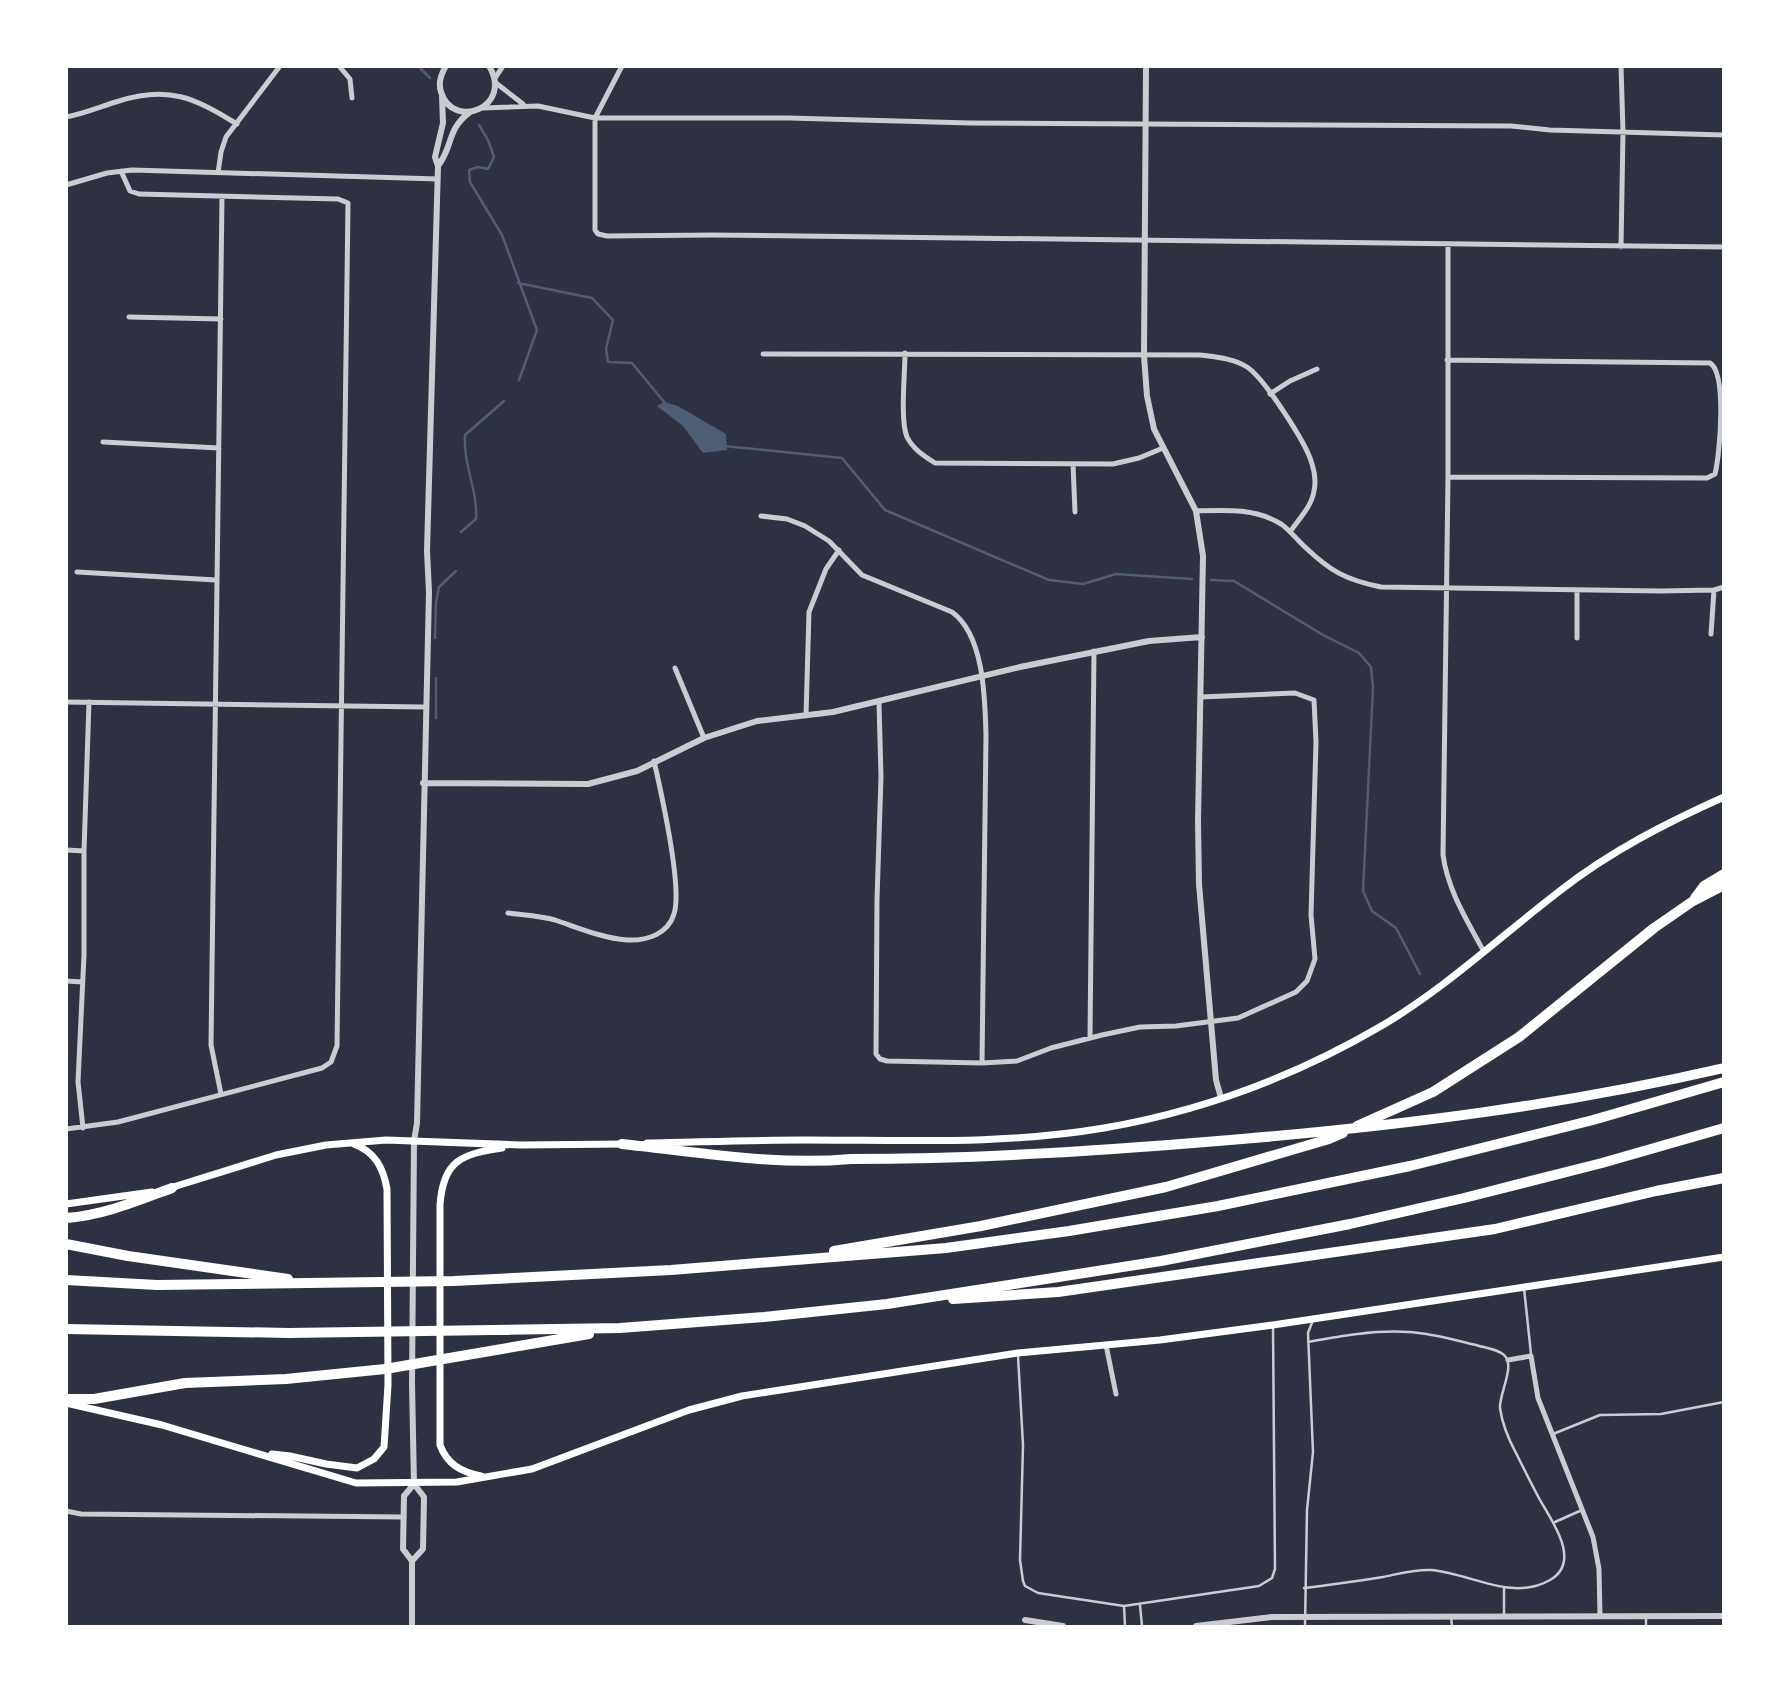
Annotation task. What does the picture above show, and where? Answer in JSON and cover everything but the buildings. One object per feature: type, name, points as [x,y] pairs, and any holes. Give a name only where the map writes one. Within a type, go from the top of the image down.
[{"type":"highway","points":[[1693,901],[1704,886],[1724,874]]},
{"type":"highway","points":[[775,1261],[981,1226],[1166,1187],[1329,1139],[1433,1092],[1508,1044],[1654,928],[1693,901],[1724,885]]},
{"type":"highway","points":[[622,1144],[776,1161],[816,1162],[1075,1153],[1386,1126],[1520,1108],[1724,1068]]},
{"type":"highway","points":[[66,1280],[157,1285],[317,1284],[536,1277],[946,1248],[1218,1206],[1410,1166],[1724,1082]]},
{"type":"highway","points":[[887,1304],[1161,1261],[1350,1224],[1602,1163],[1724,1129]]},
{"type":"highway","points":[[66,1329],[302,1333],[620,1328],[1058,1292],[1495,1229],[1724,1178]]},
{"type":"highway","points":[[66,1218],[114,1209],[172,1188]]},
{"type":"highway","points":[[66,1244],[317,1284]]},
{"type":"highway","points":[[66,1401],[94,1399],[185,1383],[286,1379],[385,1369],[620,1328]]},
{"type":"main road","points":[[66,1205],[172,1188],[276,1155],[350,1143],[414,1141],[520,1145],[805,1140],[928,1143],[1019,1138],[1103,1129],[1157,1117],[1299,1070],[1385,1024],[1438,989],[1563,889],[1618,850],[1667,822],[1724,797]]},
{"type":"main road","points":[[257,1454],[290,1455],[357,1468],[374,1459],[384,1447],[388,1385],[387,1189],[384,1173],[377,1160],[366,1149],[350,1143]]},
{"type":"main road","points":[[487,1478],[460,1470],[444,1454],[439,1434],[441,1189],[452,1166],[464,1157],[480,1151],[520,1145]]},
{"type":"main road","points":[[66,1401],[162,1425],[356,1483],[457,1482],[532,1469],[718,1401],[1018,1353],[1273,1325],[1724,1257]]},
{"type":"street","points":[[218,173],[226,137],[280,66]]},
{"type":"street","points":[[339,66],[350,79],[352,98]]},
{"type":"street","points":[[489,66],[495,81],[523,104]]},
{"type":"street","points":[[483,108],[490,102],[495,81],[503,66]]},
{"type":"street","points":[[622,66],[595,118],[595,230],[598,234],[607,236],[1724,247]]},
{"type":"street","points":[[1146,66],[1144,356],[1147,396],[1154,429],[1196,511],[1203,556],[1199,884],[1216,1080],[1221,1098]]},
{"type":"street","points":[[1621,66],[1621,247]]},
{"type":"street","points":[[439,166],[435,157],[443,123],[440,88],[444,68]]},
{"type":"street","points":[[66,117],[137,96],[164,93],[200,102],[237,124]]},
{"type":"street","points":[[442,96],[455,109],[470,112]]},
{"type":"street","points":[[412,1561],[423,1549],[424,1497],[414,1484],[414,1141],[438,179],[439,166],[454,127],[470,112],[523,104],[595,118],[1511,126],[1724,135]]},
{"type":"street","points":[[66,185],[121,171],[438,179]]},
{"type":"street","points":[[66,1129],[118,1122],[322,1068],[331,1062],[337,1046],[348,203],[338,199],[139,194],[130,191],[121,171]]},
{"type":"street","points":[[221,1094],[211,1045],[222,197]]},
{"type":"street","points":[[1448,244],[1443,855],[1453,894],[1484,952]]},
{"type":"street","points":[[128,317],[221,319]]},
{"type":"street","points":[[763,354],[1200,355],[1228,359],[1247,367],[1262,381],[1312,462],[1315,482],[1311,500],[1290,532]]},
{"type":"street","points":[[905,354],[907,436],[919,452],[935,463],[1113,464],[1139,458],[1163,447]]},
{"type":"street","points":[[1447,360],[1710,363],[1717,369],[1720,379],[1721,400],[1717,463],[1712,477],[1448,477]]},
{"type":"street","points":[[1270,394],[1317,369]]},
{"type":"street","points":[[103,442],[219,447]]},
{"type":"street","points":[[1073,464],[1075,512]]},
{"type":"street","points":[[1196,511],[1237,510],[1282,524],[1324,566],[1357,582],[1408,589],[1714,590],[1724,587]]},
{"type":"street","points":[[761,516],[788,519],[805,526],[839,550],[862,575],[948,610],[964,620],[972,637],[982,677],[986,735],[982,1063]]},
{"type":"street","points":[[806,715],[809,612],[826,569],[839,550]]},
{"type":"street","points":[[77,572],[216,580]]},
{"type":"street","points":[[1577,590],[1577,638]]},
{"type":"street","points":[[1711,634],[1714,590]]},
{"type":"street","points":[[423,783],[588,784],[637,771],[704,738],[757,722],[879,703],[1094,651],[1149,641],[1202,637]]},
{"type":"street","points":[[1090,1038],[1094,651]]},
{"type":"street","points":[[675,668],[704,738]]},
{"type":"street","points":[[879,703],[881,778],[876,1054],[887,1061],[982,1063],[1017,1061],[1090,1038],[1140,1027],[1211,1023],[1238,1018],[1296,992],[1307,981],[1315,959],[1311,915],[1316,742],[1314,701],[1295,693],[1201,697]]},
{"type":"street","points":[[66,702],[424,707]]},
{"type":"street","points":[[83,1128],[78,1082],[83,982],[89,702]]},
{"type":"street","points":[[508,913],[553,919],[578,929],[630,940],[653,937],[668,925],[676,908],[677,888],[654,761]]},
{"type":"street","points":[[66,850],[84,850]]},
{"type":"street","points":[[66,981],[83,982]]},
{"type":"street","points":[[1106,1345],[1116,1394]]},
{"type":"street","points":[[1508,1360],[1531,1356],[1538,1398],[1597,1554],[1600,1616]]},
{"type":"street","points":[[412,1626],[412,1561],[403,1549],[404,1496],[414,1484]]},
{"type":"street","points":[[66,1511],[81,1514],[404,1517]]},
{"type":"street","points":[[1196,1626],[1252,1618],[1724,1616]]},
{"type":"street","points":[[1025,1620],[1063,1626]]},
{"type":"lane","points":[[1524,1288],[1531,1356]]},
{"type":"lane","points":[[1305,1626],[1307,1510],[1313,1452],[1308,1333],[1313,1317]]},
{"type":"lane","points":[[1018,1353],[1023,1445],[1020,1560],[1023,1581],[1032,1591],[1038,1593],[1124,1606],[1259,1586],[1272,1578],[1275,1569],[1273,1325]]},
{"type":"lane","points":[[1304,1588],[1430,1570],[1475,1579],[1504,1589],[1533,1586],[1556,1574],[1564,1552],[1555,1522],[1541,1502],[1511,1443],[1500,1407],[1508,1360],[1498,1351],[1409,1332],[1365,1333],[1308,1342]]},
{"type":"lane","points":[[1552,1434],[1600,1415],[1661,1414],[1724,1402]]},
{"type":"lane","points":[[1555,1522],[1582,1510]]},
{"type":"lane","points":[[1504,1589],[1504,1616]]},
{"type":"lane","points":[[1140,1604],[1142,1626]]},
{"type":"lane","points":[[1124,1606],[1125,1626]]},
{"type":"lane","points":[[1646,1616],[1646,1626]]},
{"type":"lane","points":[[1451,1617],[1452,1626]]},
{"type":"lane","points":[[1470,1617],[1470,1626]]},
{"type":"water","points":[[664,402],[678,406],[726,434],[727,450],[703,453],[683,426],[657,406]]},
{"type":"waterway","points":[[418,66],[430,78]]},
{"type":"waterway","points":[[479,125],[494,157],[488,169],[478,167],[469,170],[470,182],[502,235],[537,330],[519,380]]},
{"type":"waterway","points":[[518,283],[592,298],[613,320],[606,349],[608,362],[632,363],[665,403]]},
{"type":"waterway","points":[[461,532],[476,519],[465,435],[504,401]]},
{"type":"waterway","points":[[724,446],[842,458],[885,510],[1049,580],[1083,584],[1116,574],[1192,579]]},
{"type":"waterway","points":[[435,638],[439,587],[456,571]]},
{"type":"waterway","points":[[1211,580],[1234,581],[1323,635],[1359,653],[1371,667],[1373,688],[1363,891],[1372,911],[1396,928],[1420,974]]},
{"type":"waterway","points":[[436,678],[436,718]]}]
